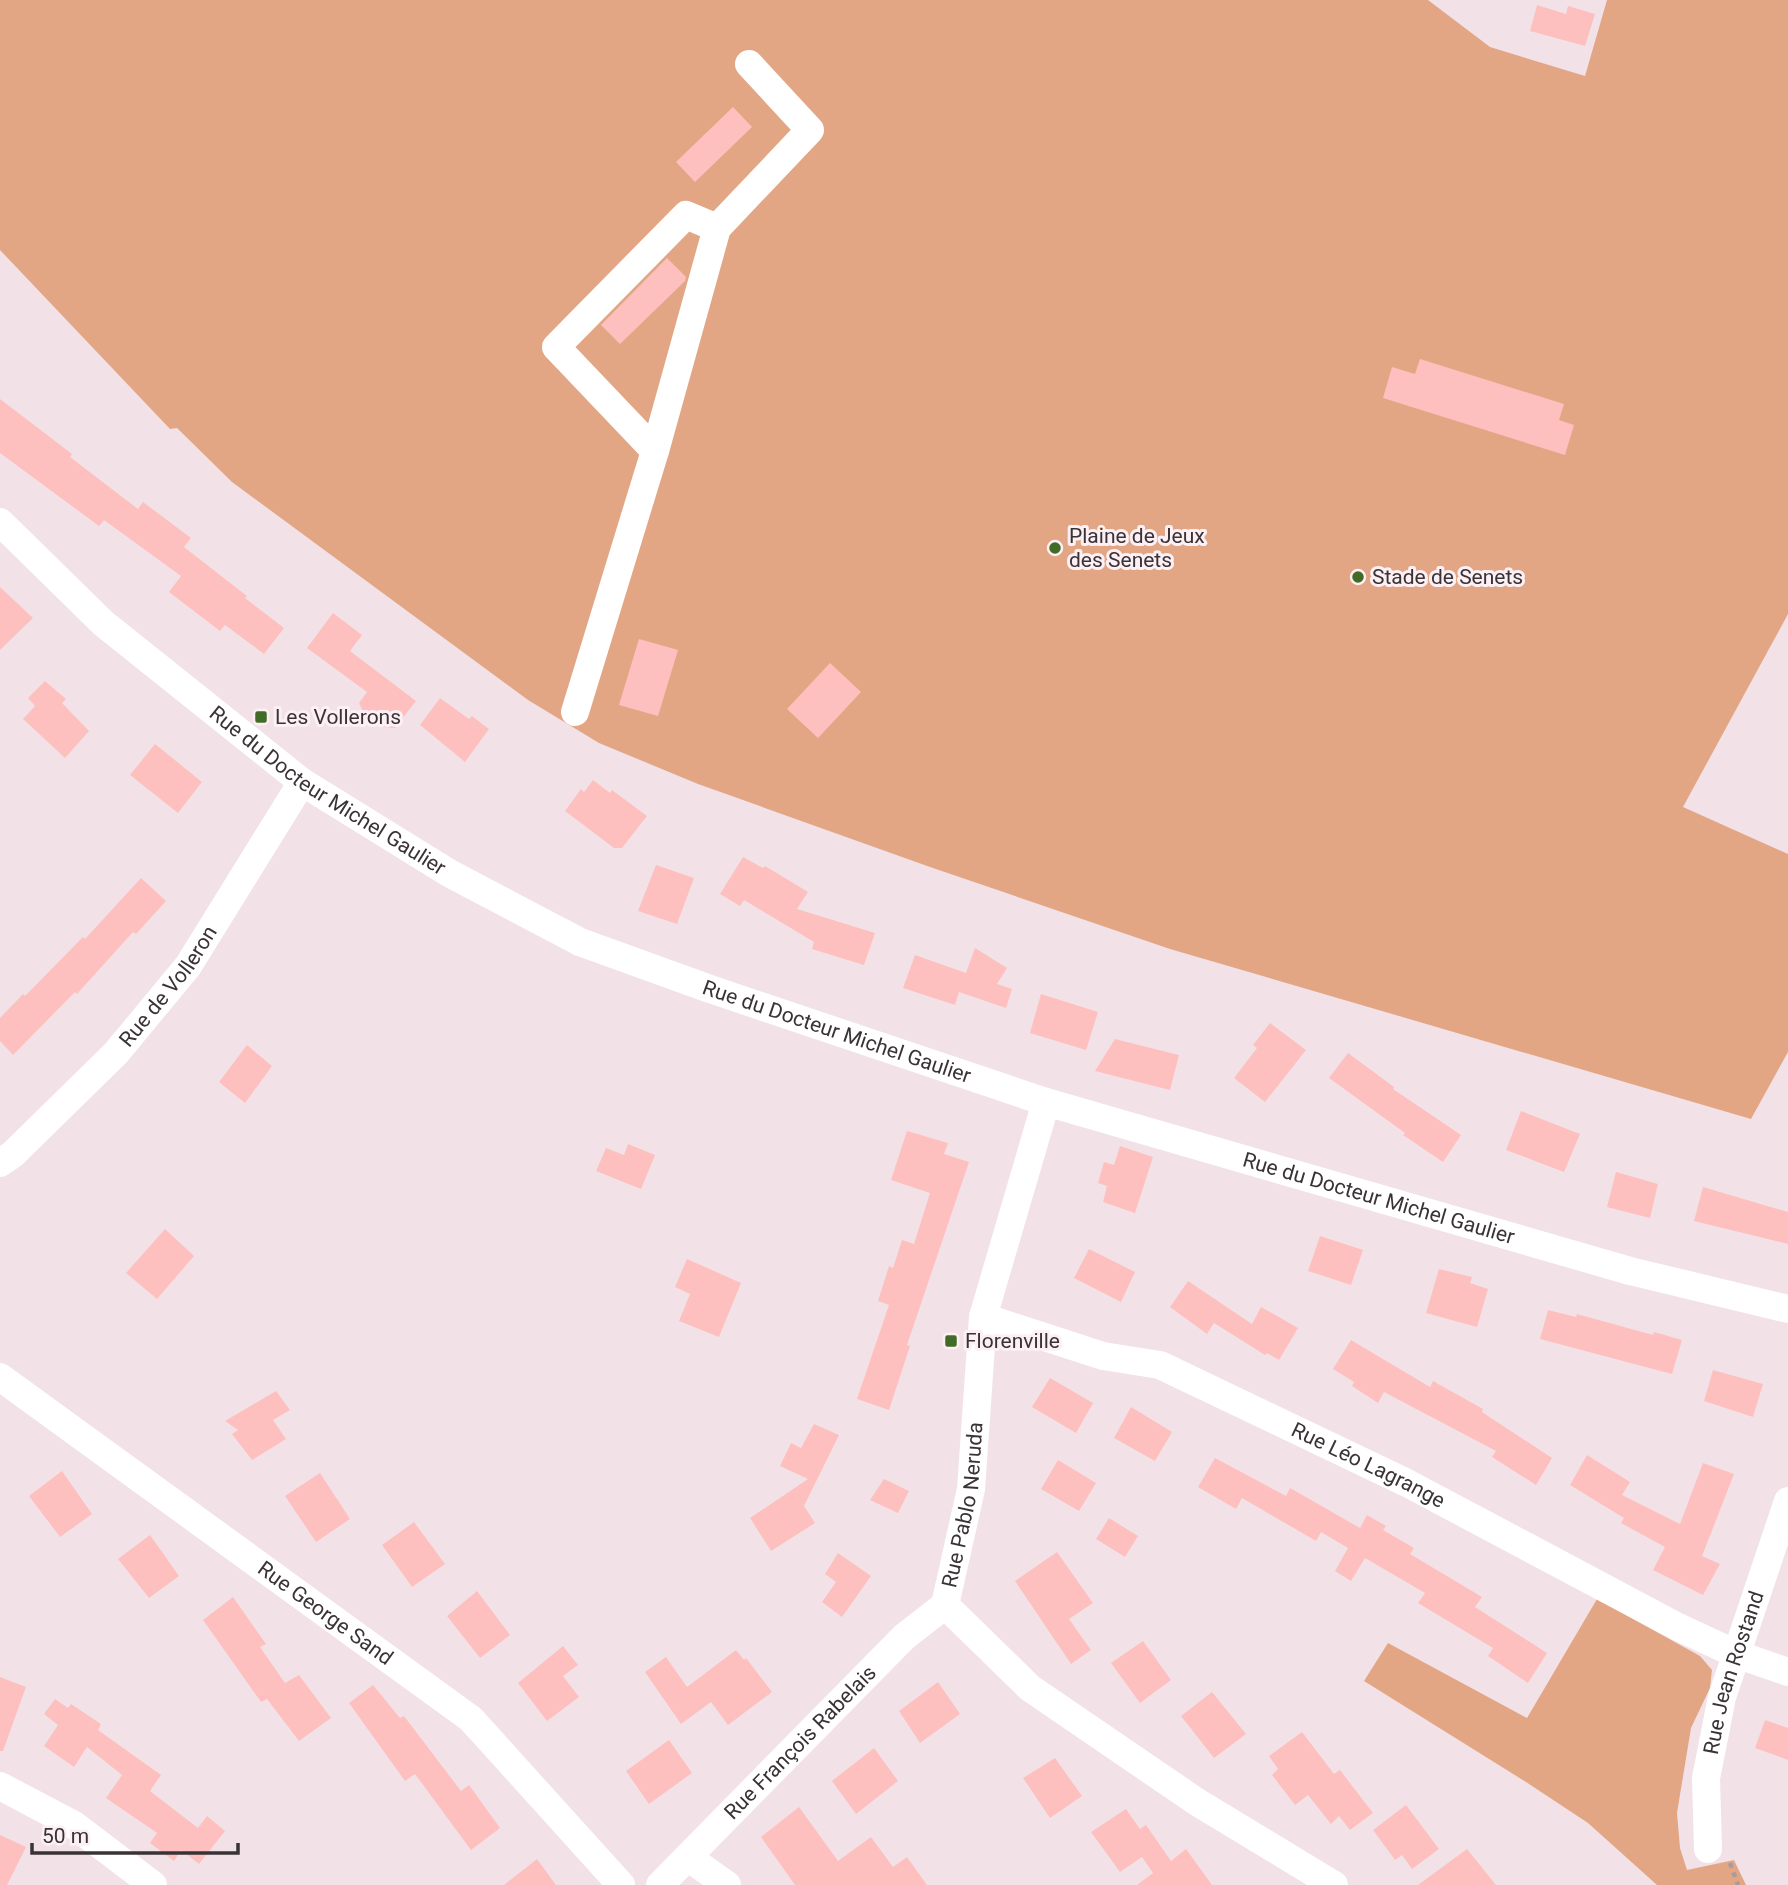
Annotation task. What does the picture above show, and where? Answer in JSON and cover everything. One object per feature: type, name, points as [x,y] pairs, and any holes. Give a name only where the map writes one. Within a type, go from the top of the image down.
[{"type":"street","points":[[575,712],[655,451],[717,228],[810,130],[749,64]]},
{"type":"street","points":[[655,451],[556,347],[686,215],[717,228]]},
{"type":"street","name":"Rue du Docteur Michel Gaulier","points":[[0,522],[103,623],[302,782],[449,873],[580,942],[710,989],[1046,1102],[1630,1271],[1788,1309]]},
{"type":"street","name":"Rue de Volleron","points":[[0,1163],[13,1154],[116,1054],[188,966],[302,782]]},
{"type":"street","name":"Rue Pablo Neruda","points":[[1046,1102],[984,1317],[971,1489],[945,1605],[1030,1688],[1196,1802],[1334,1885]]},
{"type":"street","name":"Rue Léo Lagrange","points":[[984,1317],[1103,1356],[1160,1365],[1407,1483],[1678,1627],[1737,1654],[1788,1672]]},
{"type":"street","name":"Rue George Sand","points":[[0,1377],[471,1719],[621,1885]]},
{"type":"street","name":"Rue Jean Rostand","points":[[1708,1849],[1706,1778],[1722,1698],[1788,1501]]},
{"type":"street","name":"Rue François Rabelais","points":[[660,1885],[904,1637],[945,1605]]},
{"type":"street","points":[[0,1786],[74,1825],[153,1885]]},
{"type":"street","points":[[689,1858],[727,1885]]},
{"type":"shaded area","name":"Plaine de Jeux des Senets","points":[[0,0],[1428,0],[1490,47],[1585,76],[1607,0],[1788,0],[1788,614],[1683,807],[1788,854],[1788,1052],[1751,1119],[1170,949],[930,867],[698,784],[599,743],[528,700],[232,482],[177,428],[170,429],[0,250]]},
{"type":"shaded area","points":[[1597,1599],[1700,1656],[1712,1670],[1710,1688],[1691,1728],[1677,1813],[1680,1848],[1687,1870],[1734,1860],[1746,1885],[1657,1885],[1588,1823],[1364,1681],[1388,1643],[1527,1718]]},
{"type":"building","points":[[1537,5],[1566,14],[1568,6],[1595,14],[1585,46],[1530,31]]},
{"type":"building","points":[[733,107],[752,127],[695,182],[676,162]]},
{"type":"building","points":[[667,258],[686,277],[685,281],[620,344],[601,325]]},
{"type":"building","points":[[1420,359],[1564,404],[1559,420],[1574,425],[1565,455],[1383,398],[1392,367],[1415,374]]},
{"type":"building","points":[[0,399],[138,509],[143,502],[191,538],[184,547],[284,628],[264,654],[225,625],[220,631],[169,592],[181,576],[104,520],[99,526],[0,453]]},
{"type":"building","points":[[0,587],[33,618],[0,650]]},
{"type":"building","points":[[333,613],[362,635],[350,651],[416,701],[395,728],[383,727],[363,712],[359,703],[367,692],[307,648]]},
{"type":"building","points":[[639,639],[678,650],[658,716],[619,705]]},
{"type":"building","points":[[830,663],[861,692],[818,738],[787,709]]},
{"type":"building","points":[[45,681],[66,699],[62,703],[89,731],[65,758],[23,719],[35,706],[28,698]]},
{"type":"building","points":[[440,698],[469,719],[472,716],[489,729],[465,762],[420,725]]},
{"type":"building","points":[[155,744],[202,782],[178,813],[130,775]]},
{"type":"building","points":[[593,780],[610,793],[612,790],[647,816],[622,848],[614,848],[565,811],[581,789],[584,792]]},
{"type":"building","points":[[743,857],[763,868],[765,866],[808,892],[797,909],[875,933],[864,965],[812,949],[814,942],[744,900],[740,906],[720,894]]},
{"type":"building","points":[[656,865],[694,878],[677,924],[638,911]]},
{"type":"building","points":[[141,878],[166,901],[136,934],[133,932],[77,994],[75,992],[13,1055],[0,1041],[0,1018],[83,937],[85,939]]},
{"type":"building","points":[[975,948],[1007,968],[997,984],[1012,989],[1006,1008],[959,992],[955,1005],[903,988],[915,955],[966,973]]},
{"type":"building","points":[[1041,994],[1098,1012],[1086,1050],[1030,1033]]},
{"type":"building","points":[[1270,1023],[1306,1050],[1265,1102],[1234,1078],[1257,1048],[1253,1045]]},
{"type":"building","points":[[1115,1039],[1179,1055],[1170,1090],[1095,1071]]},
{"type":"building","points":[[247,1045],[272,1066],[245,1103],[219,1082]]},
{"type":"building","points":[[1348,1053],[1394,1087],[1393,1089],[1461,1135],[1443,1162],[1329,1078]]},
{"type":"building","points":[[1521,1111],[1580,1134],[1564,1172],[1506,1150]]},
{"type":"building","points":[[907,1131],[948,1143],[944,1154],[969,1162],[907,1345],[910,1346],[889,1410],[857,1399],[889,1305],[878,1301],[889,1266],[893,1268],[902,1240],[914,1244],[930,1193],[891,1180]]},
{"type":"building","points":[[628,1144],[655,1155],[641,1189],[596,1171],[606,1148],[624,1155]]},
{"type":"building","points":[[1120,1146],[1153,1157],[1135,1213],[1103,1202],[1107,1186],[1098,1183],[1104,1162],[1114,1165]]},
{"type":"building","points":[[1616,1172],[1658,1184],[1650,1218],[1607,1207]]},
{"type":"building","points":[[1703,1187],[1788,1212],[1788,1244],[1694,1221]]},
{"type":"building","points":[[165,1229],[194,1256],[157,1299],[126,1273]]},
{"type":"building","points":[[1320,1236],[1363,1250],[1351,1285],[1308,1271]]},
{"type":"building","points":[[1089,1249],[1135,1272],[1121,1302],[1074,1278]]},
{"type":"building","points":[[687,1259],[741,1283],[719,1337],[679,1321],[690,1294],[675,1287]]},
{"type":"building","points":[[1439,1269],[1472,1277],[1470,1283],[1488,1289],[1477,1327],[1426,1313]]},
{"type":"building","points":[[1188,1281],[1252,1324],[1261,1307],[1298,1328],[1279,1360],[1267,1353],[1265,1355],[1214,1323],[1207,1334],[1170,1307]]},
{"type":"building","points":[[1548,1310],[1576,1317],[1577,1314],[1653,1335],[1654,1332],[1682,1340],[1672,1374],[1540,1339]]},
{"type":"building","points":[[1351,1340],[1430,1387],[1433,1381],[1483,1409],[1482,1412],[1552,1458],[1536,1485],[1492,1457],[1496,1451],[1384,1392],[1378,1403],[1352,1386],[1354,1382],[1333,1369]]},
{"type":"building","points":[[1713,1370],[1763,1384],[1753,1417],[1704,1401]]},
{"type":"building","points":[[1050,1378],[1093,1403],[1076,1433],[1032,1407]]},
{"type":"building","points":[[276,1391],[290,1410],[273,1420],[286,1439],[252,1460],[232,1434],[238,1430],[225,1421]]},
{"type":"building","points":[[1131,1407],[1172,1432],[1155,1461],[1114,1438]]},
{"type":"building","points":[[814,1424],[839,1435],[804,1506],[815,1523],[771,1551],[750,1518],[808,1479],[780,1466],[791,1443],[801,1448]]},
{"type":"building","points":[[1587,1455],[1630,1482],[1622,1495],[1680,1524],[1703,1463],[1734,1474],[1702,1556],[1720,1564],[1703,1595],[1653,1570],[1665,1547],[1621,1523],[1624,1518],[1570,1485]]},
{"type":"building","points":[[1215,1458],[1286,1496],[1290,1488],[1360,1528],[1367,1515],[1386,1526],[1383,1530],[1414,1548],[1410,1554],[1482,1597],[1475,1607],[1547,1653],[1528,1683],[1488,1656],[1493,1648],[1418,1603],[1425,1593],[1365,1558],[1351,1581],[1335,1571],[1348,1548],[1321,1532],[1316,1541],[1242,1498],[1236,1509],[1198,1487]]},
{"type":"building","points":[[1058,1460],[1096,1483],[1079,1511],[1041,1489]]},
{"type":"building","points":[[62,1471],[92,1514],[60,1537],[29,1496]]},
{"type":"building","points":[[320,1473],[350,1519],[316,1542],[285,1496]]},
{"type":"building","points":[[884,1479],[909,1491],[898,1513],[870,1500]]},
{"type":"building","points":[[1109,1518],[1138,1536],[1125,1557],[1096,1539]]},
{"type":"building","points":[[414,1522],[445,1564],[412,1587],[382,1545]]},
{"type":"building","points":[[150,1535],[179,1576],[149,1598],[118,1559]]},
{"type":"building","points":[[1057,1552],[1093,1603],[1069,1619],[1091,1650],[1071,1664],[1015,1581]]},
{"type":"building","points":[[838,1553],[871,1576],[842,1617],[822,1602],[836,1582],[825,1574]]},
{"type":"building","points":[[477,1591],[510,1635],[480,1658],[447,1616]]},
{"type":"building","points":[[233,1597],[266,1644],[260,1647],[285,1683],[299,1675],[331,1718],[299,1741],[267,1699],[261,1702],[203,1620]]},
{"type":"building","points":[[1143,1641],[1171,1680],[1140,1703],[1111,1663]]},
{"type":"building","points":[[563,1646],[578,1665],[563,1676],[579,1697],[547,1721],[518,1683]]},
{"type":"building","points":[[736,1650],[744,1660],[746,1658],[772,1692],[728,1725],[711,1702],[681,1724],[645,1672],[666,1657],[687,1687]]},
{"type":"building","points":[[0,1677],[26,1687],[3,1751],[0,1751]]},
{"type":"building","points":[[938,1682],[960,1714],[920,1743],[899,1711]]},
{"type":"building","points":[[373,1685],[400,1718],[404,1716],[461,1791],[469,1785],[500,1828],[471,1850],[415,1774],[405,1781],[349,1703]]},
{"type":"building","points":[[1212,1692],[1246,1734],[1214,1758],[1181,1716]]},
{"type":"building","points":[[55,1699],[68,1708],[71,1704],[101,1724],[98,1730],[161,1775],[150,1791],[198,1828],[207,1816],[225,1831],[199,1864],[181,1850],[174,1861],[150,1843],[157,1833],[106,1798],[122,1775],[87,1747],[74,1767],[44,1746],[58,1725],[44,1714]]},
{"type":"building","points":[[1765,1720],[1788,1728],[1788,1760],[1755,1748]]},
{"type":"building","points":[[1302,1732],[1334,1774],[1340,1770],[1373,1813],[1350,1830],[1339,1816],[1331,1824],[1308,1795],[1295,1805],[1272,1775],[1278,1769],[1269,1756]]},
{"type":"building","points":[[669,1740],[692,1773],[649,1804],[626,1771]]},
{"type":"building","points":[[874,1748],[898,1781],[856,1814],[832,1781]]},
{"type":"building","points":[[1055,1758],[1082,1796],[1050,1818],[1023,1778]]},
{"type":"building","points":[[1406,1805],[1439,1849],[1412,1869],[1402,1855],[1395,1860],[1373,1830]]},
{"type":"building","points":[[799,1807],[838,1861],[871,1837],[893,1867],[907,1857],[927,1885],[795,1885],[761,1837]]},
{"type":"building","points":[[1126,1809],[1140,1829],[1146,1825],[1171,1861],[1186,1849],[1212,1885],[1137,1885],[1153,1873],[1142,1857],[1120,1872],[1091,1832]]},
{"type":"building","points":[[0,1835],[26,1847],[7,1885],[0,1885]]},
{"type":"building","points":[[1467,1849],[1496,1885],[1418,1885]]},
{"type":"building","points":[[537,1859],[556,1885],[504,1885]]},
{"type":"place","name":"Plaine de Jeux des Senets","points":[[1055,548]]},
{"type":"place","name":"Stade de Senets","points":[[1358,577]]},
{"type":"place","name":"Les Vollerons","points":[[261,717]]},
{"type":"place","name":"Florenville","points":[[951,1341]]}]
